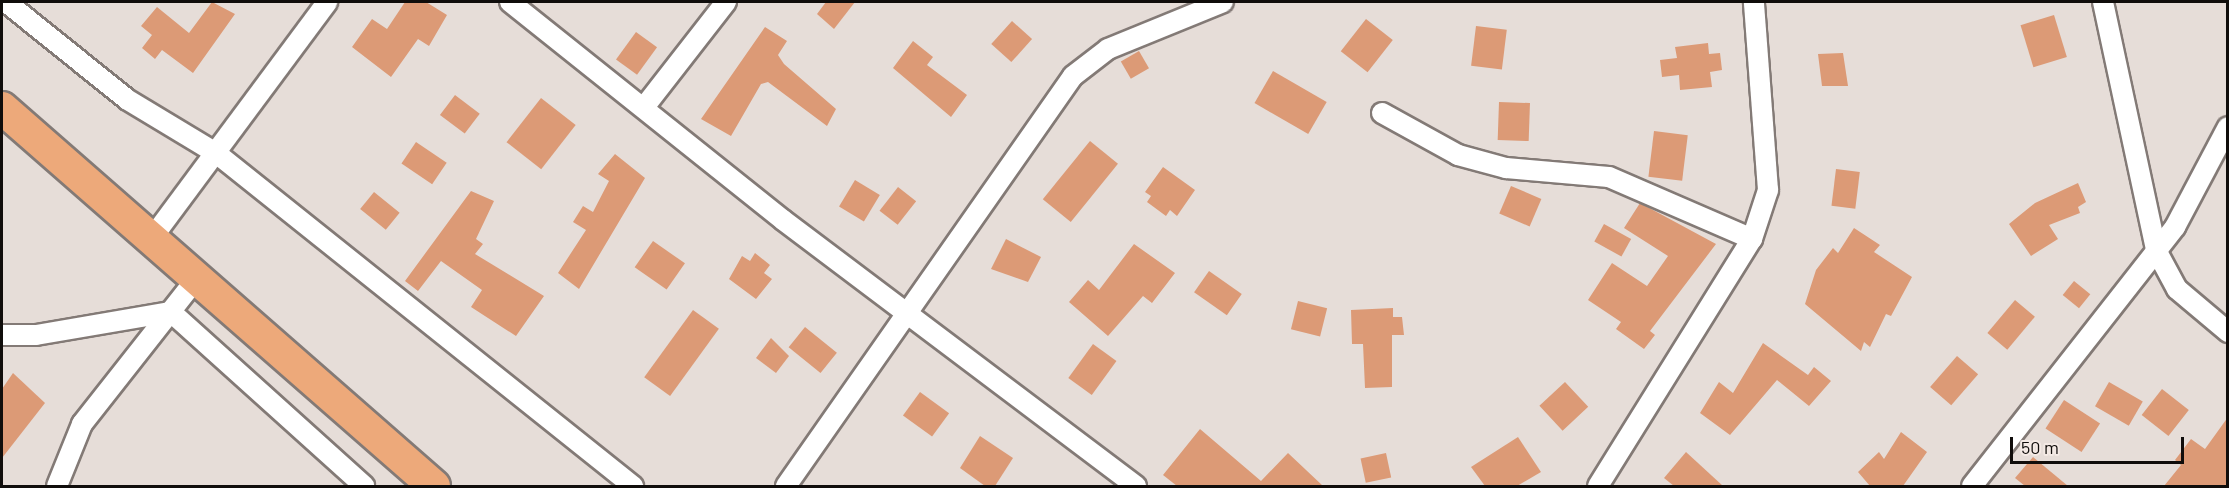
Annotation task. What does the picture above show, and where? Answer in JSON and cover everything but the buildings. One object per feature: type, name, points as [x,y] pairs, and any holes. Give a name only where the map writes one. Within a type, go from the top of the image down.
[{"type":"main road","points":[[2,108],[434,486]]},
{"type":"street","points":[[6,2],[128,99],[216,153],[633,486]]},
{"type":"street","points":[[152,238],[327,2]]},
{"type":"street","points":[[510,2],[908,315],[1136,486]]},
{"type":"street","points":[[645,106],[726,2]]},
{"type":"street","points":[[786,486],[908,315],[1048,105],[1073,76],[1108,50],[1223,2]]},
{"type":"street","points":[[1598,486],[1752,239],[1768,190],[1754,2]]},
{"type":"street","points":[[2103,2],[2156,250],[2177,289],[2228,332]]},
{"type":"street","points":[[1382,113],[1458,155],[1506,168],[1609,177],[1752,239]]},
{"type":"street","points":[[1972,486],[2194,198],[2228,127]]},
{"type":"street","points":[[57,486],[82,424],[197,278]]},
{"type":"street","points":[[2,335],[36,335],[171,312]]},
{"type":"street","points":[[171,312],[364,486]]}]
